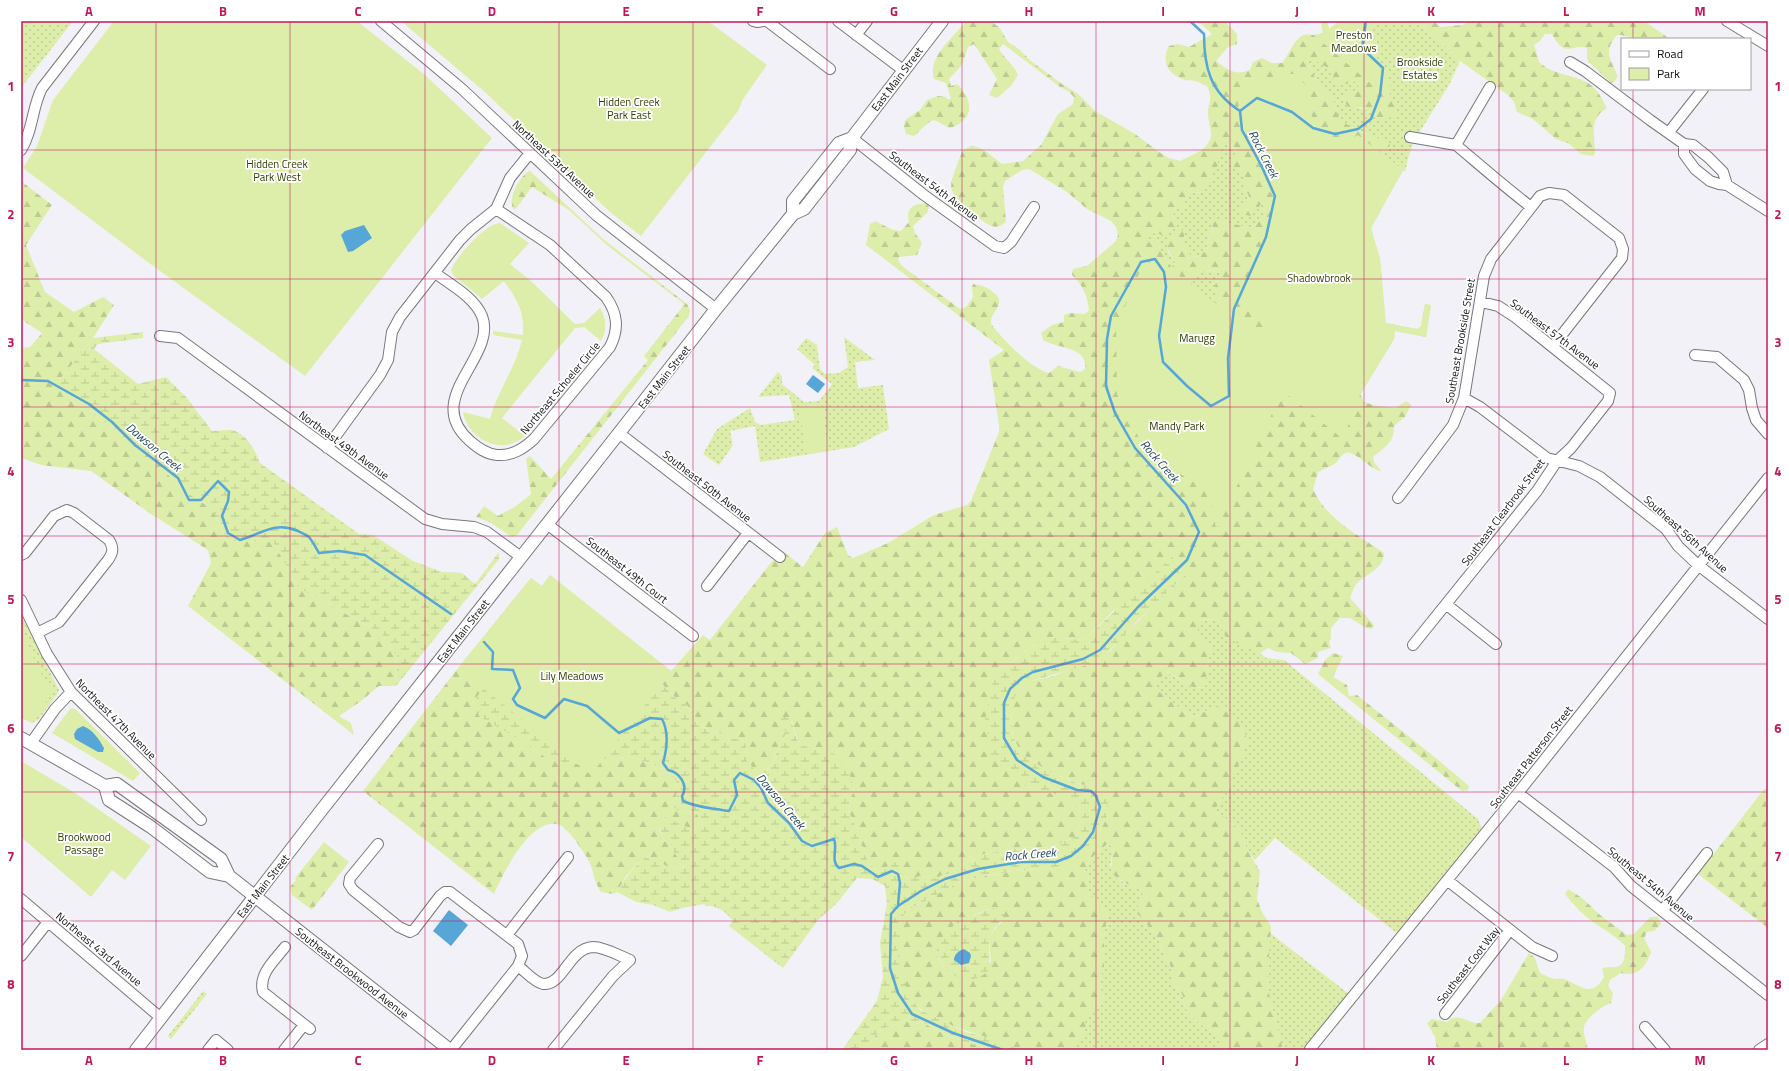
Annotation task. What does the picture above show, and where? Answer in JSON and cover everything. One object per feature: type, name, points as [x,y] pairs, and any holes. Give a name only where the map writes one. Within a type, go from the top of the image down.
[{"type":"main road","name":"East Main Street","points":[[136,1050],[521,557],[716,309],[793,214],[793,201],[839,143],[852,138],[902,70],[942,21]]},
{"type":"main road","points":[[26,740],[105,786],[117,784],[221,858],[229,876]]},
{"type":"main road","points":[[105,786],[109,800],[151,827],[210,872],[229,876]]},
{"type":"main road","name":"Southeast Brookwood Avenue","points":[[229,876],[450,1050]]},
{"type":"street","points":[[21,150],[27,137],[37,100],[42,88],[94,21]]},
{"type":"street","name":"Northeast 53rd Avenue","points":[[381,21],[462,89],[608,226],[716,309]]},
{"type":"street","points":[[753,21],[763,21]]},
{"type":"street","points":[[767,21],[830,69]]},
{"type":"street","points":[[838,21],[902,70]]},
{"type":"street","points":[[856,35],[867,21]]},
{"type":"street","points":[[1727,21],[1740,35]]},
{"type":"street","points":[[1751,39],[1768,46]]},
{"type":"street","points":[[1570,62],[1586,71],[1684,144],[1693,145],[1708,157],[1722,172],[1727,185]]},
{"type":"street","points":[[1456,145],[1490,87]]},
{"type":"street","points":[[1669,132],[1702,90]]},
{"type":"street","points":[[1410,136],[1456,145],[1491,173],[1500,184],[1531,207]]},
{"type":"street","name":"Southeast 54th Avenue","points":[[852,138],[981,237],[995,246],[1004,248],[1011,242],[1034,207]]},
{"type":"street","points":[[1684,144],[1684,154],[1695,169],[1710,181],[1727,185],[1768,211]]},
{"type":"street","points":[[327,448],[380,375],[388,360],[392,332],[400,317],[460,240],[496,209],[510,178],[530,153]]},
{"type":"street","name":"Southeast Brookside Street","points":[[1398,498],[1453,425],[1464,398],[1481,302],[1484,276],[1491,259],[1540,196],[1549,193],[1564,195],[1619,238],[1623,249],[1622,258],[1553,346]]},
{"type":"street","name":"Northeast Schoeler Circle","points":[[435,273],[472,301],[482,316],[484,331],[482,341],[456,395],[454,407],[457,425],[463,435],[490,455],[506,456],[523,449],[534,439],[610,348],[615,337],[617,323],[612,305],[606,297],[550,245],[496,209]]},
{"type":"street","name":"Southeast 57th Avenue","points":[[1481,302],[1498,306],[1515,317],[1610,392]]},
{"type":"street","name":"Northeast 49th Avenue","points":[[160,336],[178,338],[269,403],[288,420],[425,519],[442,524],[474,527],[487,532],[521,557]]},
{"type":"street","points":[[1696,355],[1716,357],[1744,380],[1750,390],[1752,408],[1756,420],[1768,434]]},
{"type":"street","name":"Southeast Clearbrook Street","points":[[1413,645],[1447,605],[1537,491],[1557,462],[1571,448],[1608,401],[1610,392]]},
{"type":"street","name":"Southeast 56th Avenue","points":[[1464,398],[1480,407],[1536,451],[1557,462],[1579,466],[1600,477],[1666,529],[1678,546],[1698,564],[1768,619]]},
{"type":"street","name":"Southeast 50th Avenue","points":[[620,433],[780,557]]},
{"type":"street","name":"Southeast Patterson Street","points":[[1310,1049],[1518,793],[1698,564],[1768,478]]},
{"type":"street","points":[[21,555],[25,553],[54,516],[67,510],[74,513],[109,540],[112,548],[108,560],[59,622],[37,633]]},
{"type":"street","name":"Southeast 49th Court","points":[[547,524],[693,636]]},
{"type":"street","points":[[708,586],[748,533]]},
{"type":"street","name":"Northeast 47th Avenue","points":[[21,600],[57,672],[70,692],[201,820]]},
{"type":"street","points":[[1447,605],[1496,644]]},
{"type":"street","points":[[26,740],[70,692]]},
{"type":"street","name":"Southeast 54th Avenue","points":[[1518,793],[1614,867],[1631,886],[1768,995]]},
{"type":"street","points":[[378,844],[350,878],[349,884],[353,890],[406,931],[410,932],[414,930],[444,892],[450,892],[518,944],[520,961],[542,984],[556,980],[575,955],[593,947],[630,960],[613,976],[553,1050]]},
{"type":"street","points":[[1662,911],[1707,853]]},
{"type":"street","points":[[507,935],[568,857]]},
{"type":"street","points":[[1447,880],[1532,947],[1552,956]]},
{"type":"street","name":"Northeast 43rd Avenue","points":[[21,899],[161,1018]]},
{"type":"street","points":[[21,956],[48,922]]},
{"type":"street","name":"Southeast Coot Way","points":[[1445,1014],[1510,930]]},
{"type":"street","points":[[284,1050],[307,1027],[264,992],[261,984],[264,974],[285,947]]},
{"type":"street","points":[[450,1050],[520,961]]},
{"type":"street","points":[[1646,1027],[1665,1050]]},
{"type":"street","points":[[208,1050],[216,1040],[228,1050]]},
{"type":"street","points":[[1759,1050],[1768,1044]]},
{"type":"green space","points":[[21,21],[73,21],[21,88]]},
{"type":"green space","name":"Hidden Creek Park West","points":[[114,21],[357,21],[425,75],[492,138],[305,376],[145,260],[23,168],[37,146],[53,100]]},
{"type":"green space","name":"Hidden Creek Park East","points":[[401,21],[708,21],[767,65],[743,99],[738,111],[641,236],[610,212],[486,93]]},
{"type":"green space","points":[[966,21],[990,21],[999,27],[1008,42],[1020,50],[1031,61],[1078,94],[1095,111],[1135,134],[1169,158],[1180,161],[1204,148],[1210,140],[1211,135],[1208,116],[1210,95],[1207,86],[1195,81],[1184,80],[1177,76],[1169,70],[1166,61],[1169,46],[1178,44],[1189,47],[1212,34],[1198,21],[1225,21],[1237,34],[1237,44],[1228,47],[1216,61],[1232,71],[1245,72],[1250,70],[1253,62],[1262,58],[1272,63],[1282,63],[1294,43],[1300,37],[1305,35],[1314,35],[1389,99],[1397,100],[1395,115],[1383,119],[1379,119],[1360,107],[1354,110],[1350,109],[1342,99],[1343,96],[1358,90],[1359,87],[1356,81],[1343,85],[1339,84],[1335,81],[1331,70],[1313,59],[1309,59],[1311,70],[1317,80],[1333,99],[1338,115],[1341,119],[1352,127],[1370,136],[1389,142],[1390,146],[1386,151],[1381,153],[1403,170],[1371,228],[1380,259],[1383,292],[1302,307],[1417,329],[1421,326],[1425,304],[1431,305],[1426,337],[1395,331],[1394,339],[1360,395],[1362,396],[1363,401],[1375,405],[1395,408],[1406,401],[1411,405],[1405,417],[1394,426],[1394,432],[1391,440],[1373,457],[1374,462],[1381,471],[1372,467],[1353,454],[1345,453],[1336,463],[1318,472],[1313,489],[1319,500],[1334,518],[1384,553],[1381,564],[1355,586],[1350,598],[1374,625],[1372,629],[1366,628],[1350,618],[1340,618],[1331,628],[1331,638],[1329,642],[1331,648],[1318,652],[1318,658],[1305,664],[1291,653],[1277,652],[1268,648],[1260,653],[1226,638],[1218,620],[1200,619],[1197,633],[1212,647],[1208,662],[1205,687],[1194,688],[1166,671],[1154,686],[1168,700],[1193,717],[1219,705],[1240,721],[1248,742],[1231,782],[1215,810],[1240,830],[1247,850],[1260,871],[1257,899],[1262,912],[1271,926],[1267,985],[1283,1050],[1218,1050],[1222,1045],[1222,1039],[1202,1026],[1186,1009],[1181,991],[1174,985],[1170,964],[1165,958],[1158,938],[1138,914],[1142,890],[1119,880],[1115,876],[1112,872],[1111,866],[1114,847],[1107,844],[1090,859],[1085,869],[1090,895],[1108,913],[1104,936],[1104,968],[1100,979],[1100,986],[1104,1000],[1097,1009],[1084,1018],[1085,1031],[1072,1048],[1073,1050],[1018,1050],[999,1041],[963,1030],[938,1020],[927,1014],[912,1000],[901,974],[896,927],[898,922],[908,910],[964,880],[1013,871],[1064,867],[1095,841],[1106,819],[1094,784],[1083,785],[1049,772],[1022,754],[1013,737],[1011,707],[1016,694],[1031,681],[1054,676],[1110,651],[1157,601],[1187,573],[1113,611],[1084,640],[1045,637],[994,676],[1025,786],[1061,796],[1083,813],[1076,836],[1052,847],[1021,848],[984,854],[934,880],[926,876],[911,878],[905,876],[890,863],[885,870],[880,872],[868,863],[856,827],[848,810],[854,788],[827,749],[811,749],[802,745],[796,736],[792,721],[779,720],[785,730],[785,735],[778,747],[773,765],[766,770],[755,770],[747,761],[746,745],[742,740],[725,737],[722,733],[711,732],[700,725],[687,705],[676,698],[662,684],[483,689],[474,701],[549,760],[615,757],[632,758],[651,763],[673,775],[678,786],[678,790],[672,803],[679,811],[695,812],[702,821],[703,827],[700,830],[694,830],[665,818],[660,831],[662,836],[684,865],[681,869],[670,868],[648,856],[637,864],[626,876],[617,892],[613,894],[601,892],[590,863],[584,853],[569,833],[562,826],[557,824],[547,825],[537,830],[527,839],[518,850],[494,894],[363,791],[458,668],[531,578],[542,586],[550,575],[671,671],[703,635],[710,640],[781,550],[803,567],[825,533],[837,527],[848,555],[853,558],[888,543],[934,515],[967,505],[971,501],[999,432],[989,360],[1004,350],[866,245],[870,224],[875,221],[893,230],[901,231],[909,222],[908,213],[912,207],[918,204],[927,204],[929,207],[927,213],[913,226],[915,233],[922,243],[917,255],[899,257],[898,260],[902,266],[960,309],[966,307],[973,297],[973,284],[987,288],[998,297],[999,301],[991,320],[991,324],[1025,360],[1049,373],[1058,366],[1080,372],[1085,369],[1085,362],[1082,356],[1070,349],[1043,340],[1041,333],[1052,325],[1064,322],[1064,315],[1070,313],[1085,314],[1089,310],[1084,291],[1072,275],[1073,269],[1087,266],[1116,241],[1118,235],[1116,227],[1111,221],[1087,209],[1067,192],[1029,169],[1022,170],[1005,181],[1003,187],[1006,222],[994,227],[987,224],[968,210],[952,192],[951,187],[962,152],[967,148],[972,146],[982,149],[1002,164],[1023,161],[1041,145],[1058,114],[1073,104],[1074,97],[1068,91],[1060,87],[1003,44],[999,49],[1018,75],[1011,86],[997,98],[989,95],[997,79],[974,44],[968,47],[962,65],[949,79],[951,86],[957,84],[967,96],[969,103],[968,115],[964,120],[950,128],[934,120],[928,123],[914,136],[906,134],[904,127],[905,120],[920,110],[927,100],[938,96],[951,99],[946,83],[934,79],[934,63],[943,48]],"holes":[[[1227,144],[1236,150],[1232,162],[1235,170],[1240,172],[1244,177],[1244,190],[1248,194],[1249,198],[1240,207],[1242,211],[1251,216],[1261,204],[1265,207],[1264,214],[1258,222],[1250,228],[1214,219],[1212,223],[1213,232],[1209,234],[1204,252],[1198,257],[1190,256],[1189,246],[1181,244],[1185,234],[1179,226],[1168,239],[1167,243],[1167,247],[1175,261],[1172,268],[1161,251],[1157,241],[1150,243],[1146,237],[1157,232],[1165,238],[1178,224],[1173,215],[1175,209],[1183,207],[1191,192],[1202,193],[1218,165],[1218,157],[1223,146]],[[1209,270],[1219,273],[1219,277],[1215,285],[1215,299],[1212,312],[1187,310],[1193,276]],[[993,908],[1002,922],[991,936],[991,962],[972,979],[959,977],[949,972],[941,964],[936,951],[941,942],[953,928],[974,915]]]},
{"type":"green space","name":"Brookside Estates","points":[[1321,21],[1327,21],[1329,29],[1340,21],[1413,21],[1445,45],[1460,61],[1449,85],[1414,141],[1405,172],[1362,138],[1368,134],[1354,128],[1341,119],[1332,99],[1311,70],[1309,59],[1313,59],[1332,70],[1335,81],[1343,85],[1356,80],[1359,87],[1358,90],[1343,96],[1342,99],[1350,109],[1363,108],[1378,119],[1389,99],[1314,35],[1323,33]]},
{"type":"green space","name":"Preston Meadows","points":[[1321,21],[1327,21],[1329,29],[1340,21],[1372,21],[1377,58],[1388,74],[1391,89],[1389,99],[1314,35],[1323,33]]},
{"type":"green space","points":[[1413,21],[1433,21],[1441,27],[1462,25],[1470,21],[1644,21],[1669,38],[1634,38],[1617,35],[1610,46],[1609,55],[1618,76],[1614,82],[1611,83],[1588,61],[1587,48],[1577,47],[1565,49],[1557,42],[1552,34],[1545,34],[1540,41],[1534,45],[1539,62],[1551,70],[1585,81],[1594,87],[1607,108],[1601,112],[1595,122],[1595,153],[1593,156],[1581,154],[1568,143],[1556,139],[1533,119],[1517,112],[1514,102],[1508,95],[1460,61],[1445,45]]},
{"type":"green space","points":[[1294,74],[1309,90],[1313,121],[1321,132],[1332,139],[1339,140],[1346,140],[1358,135],[1403,170],[1371,228],[1380,259],[1386,323],[1417,329],[1421,326],[1425,304],[1431,305],[1426,337],[1395,331],[1394,339],[1360,395],[1343,439],[1283,391],[1216,529],[1210,492],[1147,454],[1117,394],[1116,327],[1144,262],[1165,265],[1258,335],[1265,331],[1270,319],[1241,300],[1258,255],[1263,248],[1277,199],[1272,184],[1267,179],[1246,132],[1241,125],[1239,102],[1246,88],[1253,83],[1270,77]]},
{"type":"green space","points":[[1227,144],[1232,146],[1237,154],[1241,173],[1244,177],[1244,190],[1248,194],[1249,199],[1240,207],[1261,204],[1265,207],[1264,214],[1256,224],[1250,228],[1214,220],[1212,223],[1213,232],[1209,234],[1204,252],[1198,257],[1190,256],[1181,244],[1185,234],[1179,227],[1168,252],[1175,261],[1172,268],[1161,251],[1157,241],[1150,243],[1145,237],[1157,232],[1165,237],[1177,224],[1173,215],[1175,209],[1183,207],[1191,192],[1201,193],[1218,165],[1218,157],[1223,146]]},
{"type":"green space","points":[[530,171],[603,239],[687,304],[690,310],[689,316],[517,535],[512,537],[491,523],[476,517],[484,506],[498,516],[516,506],[531,494],[526,459],[530,456],[551,479],[648,360],[644,356],[683,306],[683,303],[608,246],[569,210],[532,187],[515,210],[512,206],[512,201],[515,189],[522,177]]},
{"type":"green space","points":[[21,181],[52,205],[26,245],[45,292],[74,312],[103,297],[114,305],[93,338],[55,386],[156,459],[177,486],[212,509],[228,541],[273,542],[299,588],[381,633],[397,656],[396,686],[379,686],[339,716],[351,723],[354,735],[188,606],[211,563],[208,550],[151,514],[91,471],[41,465],[21,458],[21,348],[30,347],[42,333],[21,319]]},
{"type":"green space","points":[[500,223],[529,243],[510,264],[531,281],[575,324],[584,323],[600,308],[605,320],[604,333],[601,341],[584,327],[575,328],[502,418],[525,436],[516,442],[507,445],[497,445],[487,442],[479,437],[471,430],[466,422],[463,412],[490,419],[497,398],[519,351],[522,340],[493,335],[493,331],[523,335],[521,312],[513,294],[504,281],[482,299],[453,275],[451,270],[465,249],[480,234],[494,224]]},
{"type":"green space","points":[[1209,270],[1219,273],[1219,278],[1215,285],[1215,299],[1212,312],[1187,310],[1192,276]]},
{"type":"green space","points":[[143,332],[143,338],[98,344],[94,349],[138,384],[166,377],[187,398],[212,431],[230,430],[240,433],[248,440],[260,463],[359,534],[373,535],[413,561],[442,572],[462,573],[475,584],[499,552],[499,559],[396,686],[397,656],[381,633],[299,588],[273,542],[228,541],[212,509],[177,486],[156,459],[55,386],[93,338]]},
{"type":"green space","points":[[844,337],[875,360],[855,362],[858,388],[883,385],[889,429],[854,447],[760,462],[755,426],[730,431],[733,445],[719,465],[703,454],[717,429],[750,408],[755,422],[760,425],[795,420],[789,395],[758,397],[778,372],[782,376],[782,384],[804,402],[819,401],[832,384],[812,368],[815,365],[797,349],[806,338],[817,345],[820,369],[825,374],[839,373],[848,367]]},
{"type":"green space","points":[[822,404],[828,450],[805,453],[800,406]]},
{"type":"green space","points":[[1172,557],[1187,573],[1138,620],[1121,640],[1095,663],[1031,681],[1016,694],[1011,707],[1013,737],[1022,754],[1049,772],[1082,785],[1094,783],[1108,802],[1106,819],[1095,841],[1085,852],[1064,867],[1013,871],[964,880],[908,910],[898,922],[898,956],[904,982],[912,1000],[920,1010],[966,1032],[997,1040],[1019,1050],[989,1050],[949,1036],[923,1023],[905,1021],[882,1029],[864,1050],[842,1050],[877,1001],[883,977],[880,942],[887,904],[885,886],[872,879],[857,878],[837,903],[818,920],[783,968],[729,926],[733,921],[725,912],[718,908],[706,906],[704,904],[670,912],[653,905],[636,902],[617,892],[630,872],[648,856],[670,868],[681,869],[684,866],[662,836],[661,826],[665,817],[694,830],[700,830],[703,827],[702,821],[695,812],[681,811],[674,807],[672,803],[678,790],[678,786],[673,775],[651,763],[632,758],[615,757],[577,764],[549,760],[535,749],[479,716],[474,701],[483,689],[487,676],[632,660],[662,684],[676,698],[687,705],[700,725],[711,732],[722,733],[725,737],[742,740],[746,745],[747,761],[755,770],[766,770],[773,765],[778,747],[785,735],[785,730],[779,720],[782,717],[788,717],[796,737],[802,744],[810,748],[827,749],[837,756],[849,772],[854,788],[848,810],[856,827],[868,863],[880,872],[885,870],[890,863],[895,862],[900,866],[899,871],[907,877],[924,876],[934,879],[984,854],[1021,848],[1052,847],[1076,836],[1083,813],[1061,796],[1025,786],[992,758],[985,719],[994,676],[1045,637],[1084,640]]},
{"type":"green space","name":"Lily Meadows","points":[[550,575],[671,671],[591,775],[458,668],[531,578],[542,586]]},
{"type":"green space","points":[[21,615],[59,690],[39,719],[32,723],[21,718]]},
{"type":"green space","points":[[1199,619],[1218,620],[1226,638],[1249,646],[1266,658],[1284,660],[1478,819],[1482,829],[1398,934],[1275,838],[1255,860],[1247,850],[1240,830],[1215,810],[1231,782],[1219,705],[1193,717],[1168,700],[1154,686],[1165,671],[1194,688],[1205,687],[1208,662],[1212,647],[1197,633]]},
{"type":"green space","points":[[21,630],[48,687],[54,692],[32,721],[21,713]]},
{"type":"green space","points":[[1333,653],[1343,656],[1333,677],[1347,685],[1349,696],[1357,695],[1469,786],[1468,790],[1462,791],[1318,674],[1325,660]]},
{"type":"green space","points":[[74,708],[140,773],[133,781],[52,733],[70,709]]},
{"type":"green space","name":"Brookwood Passage","points":[[21,761],[75,793],[151,846],[125,880],[112,870],[91,897],[21,837]]},
{"type":"green space","points":[[1765,788],[1768,791],[1768,928],[1698,874]]},
{"type":"green space","points":[[324,842],[349,862],[312,910],[292,895],[290,887],[296,880],[295,878]]},
{"type":"green space","points":[[1107,844],[1114,847],[1110,865],[1120,881],[1142,890],[1138,914],[1158,938],[1165,958],[1170,964],[1174,985],[1181,991],[1186,1009],[1203,1026],[1213,1034],[1223,1039],[1222,1045],[1218,1050],[1073,1050],[1072,1048],[1081,1038],[1084,1031],[1085,1023],[1083,1018],[1097,1009],[1104,1000],[1100,986],[1100,979],[1104,968],[1104,936],[1108,913],[1090,896],[1085,869],[1090,859]]},
{"type":"green space","points":[[1568,889],[1582,898],[1600,915],[1627,935],[1634,934],[1650,917],[1658,917],[1661,924],[1654,931],[1647,932],[1644,938],[1651,952],[1644,966],[1637,972],[1632,974],[1621,973],[1610,980],[1608,986],[1613,993],[1611,1003],[1603,1006],[1594,1013],[1585,1024],[1584,1033],[1588,1050],[1437,1050],[1435,1037],[1427,1023],[1432,1019],[1447,1022],[1451,1019],[1459,1018],[1480,1023],[1501,1000],[1529,953],[1535,958],[1540,973],[1553,979],[1564,979],[1581,987],[1590,989],[1599,984],[1604,977],[1602,969],[1619,966],[1623,962],[1625,946],[1617,938],[1589,919],[1573,904],[1565,894]]},
{"type":"green space","points":[[993,908],[1004,914],[1002,920],[991,935],[989,944],[989,970],[982,976],[974,979],[965,979],[950,973],[939,960],[936,951],[943,936],[960,919]]},
{"type":"green space","points":[[1270,933],[1349,994],[1305,1050],[1283,1050],[1267,985]]},
{"type":"green space","points":[[203,991],[207,994],[171,1039],[168,1036]]},
{"type":"green space","points":[[905,1021],[923,1023],[949,1036],[989,1050],[864,1050],[882,1029]]},
{"type":"water","points":[[364,225],[372,238],[353,251],[348,252],[341,235],[345,231]]},
{"type":"water","points":[[813,375],[825,384],[818,393],[806,384]]},
{"type":"water","points":[[83,726],[93,732],[98,738],[104,748],[103,752],[98,752],[75,739],[74,734],[77,729]]},
{"type":"water","points":[[449,910],[468,925],[451,946],[433,931]]},
{"type":"water","points":[[964,949],[970,953],[971,956],[969,963],[961,965],[954,960],[954,958],[957,953]]},
{"type":"waterway","points":[[1190,21],[1204,34],[1207,68],[1215,87],[1230,104],[1240,111]]},
{"type":"waterway","name":"Rock Creek","points":[[1240,111],[1257,98],[1292,112],[1313,128],[1335,134],[1358,129],[1371,119],[1380,95],[1383,68],[1362,48],[1366,21]]},
{"type":"waterway","name":"Rock Creek","points":[[1451,21],[1459,21]]},
{"type":"waterway","name":"Rock Creek","points":[[1003,1050],[953,1033],[912,1014],[898,993],[890,968],[891,914],[898,906],[921,891],[945,879],[978,869],[1021,862],[1056,862],[1071,856],[1083,846],[1093,832],[1100,807],[1096,796],[1091,791],[1077,790],[1043,777],[1017,760],[1004,738],[1004,703],[1010,689],[1022,678],[1033,672],[1083,659],[1100,650],[1138,607],[1187,560],[1199,532],[1186,505],[1135,448],[1115,413],[1106,386],[1107,339],[1111,316],[1141,262],[1155,259],[1164,272],[1166,287],[1159,336],[1163,362],[1187,386],[1211,406],[1229,396],[1228,358],[1234,309],[1266,237],[1275,196],[1261,165],[1242,130],[1240,111]]},
{"type":"waterway","name":"Dawson Creek","points":[[21,380],[48,381],[89,404],[112,422],[135,445],[178,478],[189,500],[201,500],[218,481],[229,492],[228,501],[222,516],[228,533],[240,540],[275,528],[290,528],[309,537],[319,553],[339,551],[365,555],[451,614]]},
{"type":"waterway","name":"Dawson Creek","points":[[484,642],[493,652],[492,669],[513,670],[520,688],[513,699],[517,705],[545,718],[564,699],[587,706],[619,733],[650,718],[662,719],[666,729],[667,741],[663,763],[668,770],[676,773],[684,783],[684,792],[682,796],[683,801],[700,806],[729,811],[737,795],[734,780],[740,773],[754,780],[761,788],[768,803],[789,823],[802,841],[812,846],[834,839],[835,862],[839,868],[854,864],[862,866],[878,877],[892,871],[898,874],[900,883],[898,905]]},
{"type":"park label","name":"Shadowbrook","points":[[1319,278]]},
{"type":"park label","name":"Marugg","points":[[1197,338]]},
{"type":"park label","name":"Mandy Park","points":[[1177,426]]}]
